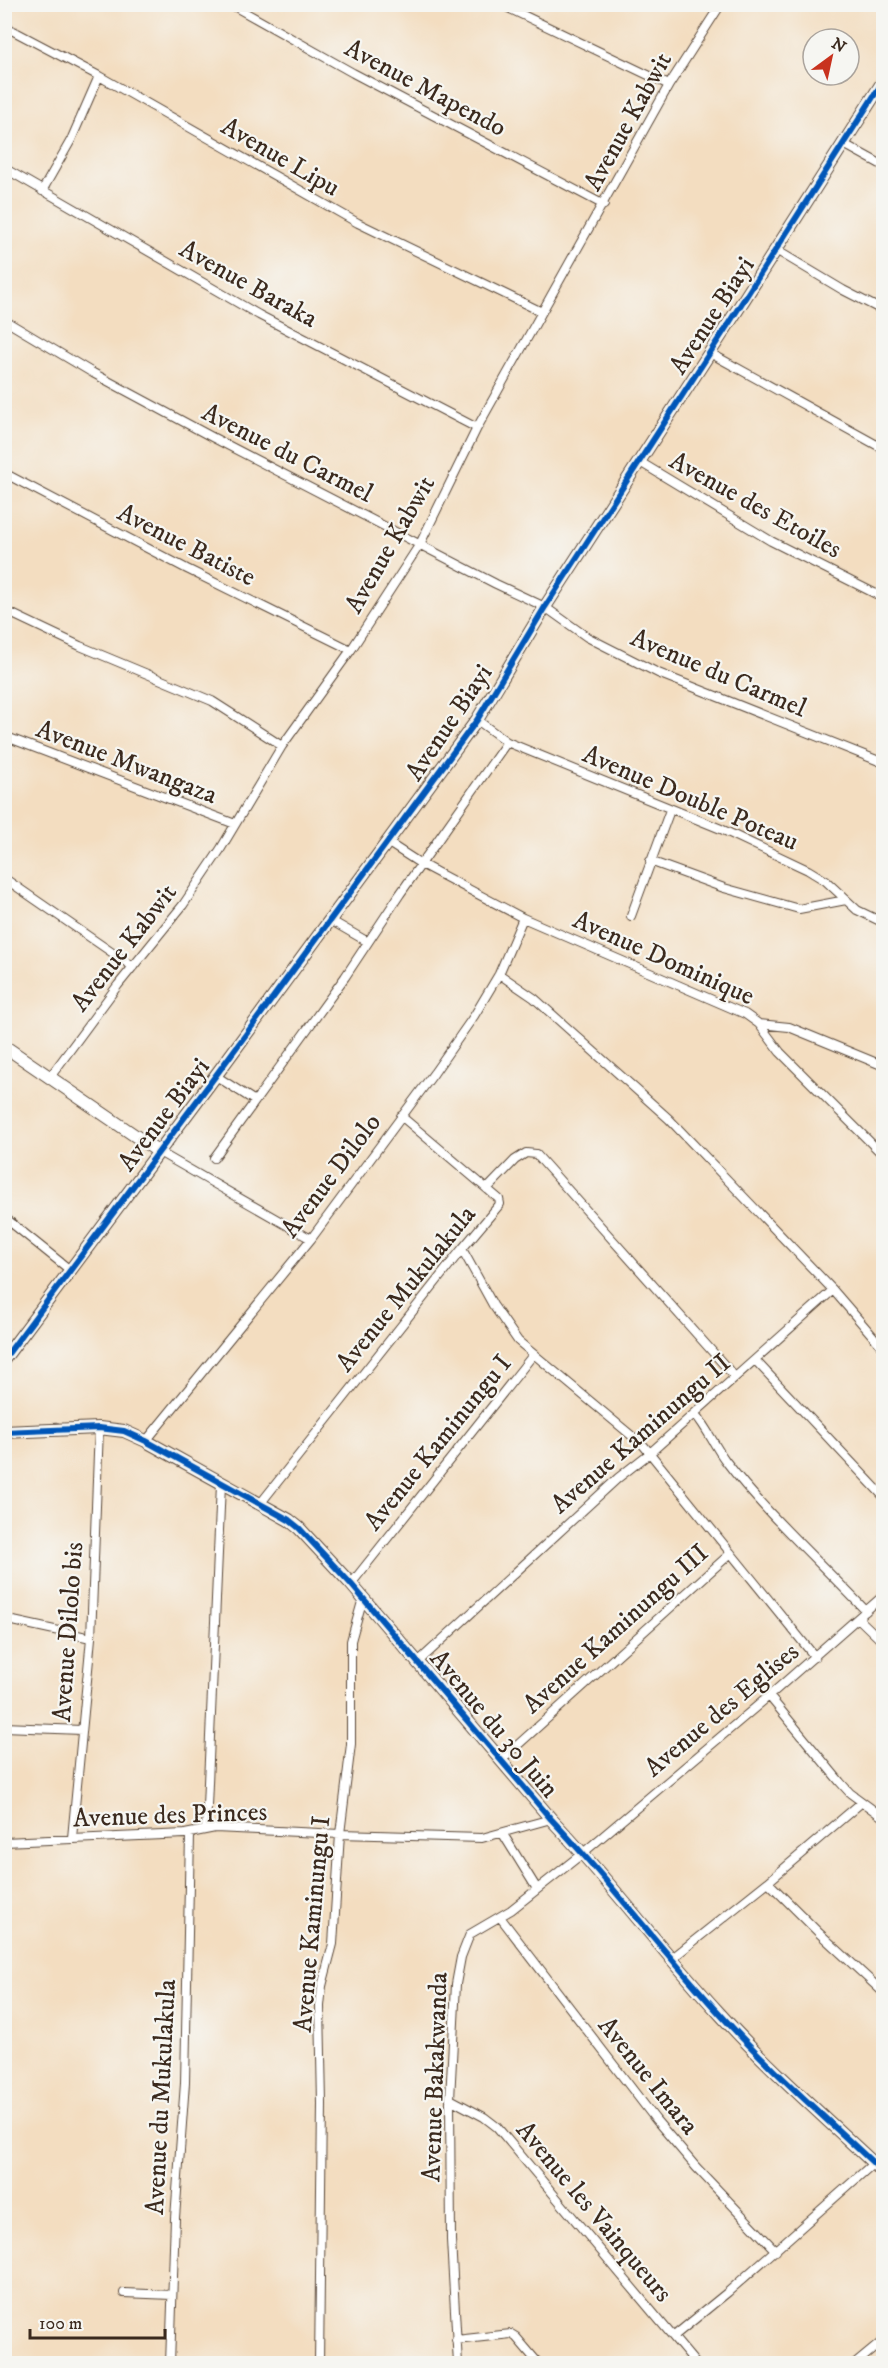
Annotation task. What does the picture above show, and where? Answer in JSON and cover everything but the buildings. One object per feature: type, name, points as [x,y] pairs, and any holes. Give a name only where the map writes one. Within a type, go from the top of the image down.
[{"type":"street","name":"Avenue Mapendo","points":[[230,4],[352,73],[604,205]]},
{"type":"street","points":[[500,4],[669,85]]},
{"type":"street","name":"Avenue Kabwit","points":[[50,1077],[183,905],[282,746],[351,650],[420,543],[477,428],[604,205],[669,85],[721,4]]},
{"type":"street","name":"Avenue Lipu","points":[[4,26],[99,76],[358,223],[542,312]]},
{"type":"street","points":[[42,191],[70,140],[99,76]]},
{"type":"street","name":"Avenue Biayi","points":[[4,1359],[216,1076],[477,720],[545,607],[884,80]]},
{"type":"street","points":[[842,143],[884,166]]},
{"type":"street","name":"Avenue Baraka","points":[[4,168],[259,315],[477,428]]},
{"type":"street","points":[[776,250],[843,290],[884,311]]},
{"type":"street","name":"Avenue du Carmel","points":[[4,320],[93,374],[545,607],[587,637],[658,673],[884,763]]},
{"type":"street","points":[[710,353],[884,449]]},
{"type":"street","name":"Avenue des Etoiles","points":[[640,462],[771,541],[884,598]]},
{"type":"street","name":"Avenue Batiste","points":[[4,474],[351,650]]},
{"type":"street","points":[[4,610],[80,646],[212,701],[282,746]]},
{"type":"street","name":"Avenue Double Poteau","points":[[477,720],[507,742],[721,829],[808,870],[826,881],[857,910],[884,923]]},
{"type":"street","name":"Avenue Mwangaza","points":[[4,736],[235,824]]},
{"type":"street","points":[[214,1158],[345,976],[507,742]]},
{"type":"street","points":[[631,916],[670,810]]},
{"type":"street","name":"Avenue Dominique","points":[[387,842],[421,864],[522,918],[728,1006],[759,1024],[780,1052],[884,1156]]},
{"type":"street","points":[[650,861],[724,888],[800,909],[846,900]]},
{"type":"street","points":[[4,878],[133,967]]},
{"type":"street","name":"Avenue Dilolo","points":[[146,1441],[311,1239],[461,1035],[499,974],[522,918]]},
{"type":"street","points":[[330,920],[368,942]]},
{"type":"street","points":[[499,974],[534,998],[675,1124],[833,1290],[884,1349]]},
{"type":"street","points":[[759,1024],[789,1027],[884,1066]]},
{"type":"street","points":[[4,1046],[159,1152],[311,1239]]},
{"type":"street","points":[[216,1076],[255,1101]]},
{"type":"street","name":"Avenue Mukulakula","points":[[260,1504],[500,1204],[499,1199],[401,1116]]},
{"type":"street","points":[[487,1189],[515,1160],[526,1153],[536,1154],[735,1377]]},
{"type":"street","points":[[4,1217],[70,1270]]},
{"type":"street","points":[[462,1249],[510,1332],[533,1355],[636,1438],[815,1657]]},
{"type":"street","name":"Avenue Kaminungu II","points":[[418,1662],[618,1478],[650,1454],[833,1290]]},
{"type":"street","name":"Avenue Kaminungu I","points":[[351,1584],[533,1355]]},
{"type":"street","points":[[755,1360],[884,1497]]},
{"type":"street","points":[[695,1414],[725,1460],[747,1486],[866,1611]]},
{"type":"street","name":"Avenue du 30 Juin","points":[[4,1432],[99,1428],[124,1431],[280,1514],[299,1528],[351,1584],[551,1819],[583,1853],[670,1960],[763,2058],[884,2173]]},
{"type":"street","name":"Avenue Dilolo bis","points":[[72,1838],[91,1638],[99,1428]]},
{"type":"street","points":[[206,1829],[221,1484]]},
{"type":"street","name":"Avenue Kaminungu III","points":[[501,1760],[731,1552]]},
{"type":"street","name":"Avenue des Eglises","points":[[583,1853],[815,1657],[884,1595]]},
{"type":"street","name":"Avenue Kaminungu I","points":[[319,2364],[322,2104],[320,2006],[322,1986],[333,1944],[340,1834],[351,1744],[351,1641],[363,1598]]},
{"type":"street","points":[[858,1617],[884,1643]]},
{"type":"street","points":[[4,1619],[91,1638]]},
{"type":"street","points":[[769,1696],[835,1776],[862,1802],[884,1818]]},
{"type":"street","points":[[4,1727],[82,1730]]},
{"type":"street","points":[[670,1960],[768,1882],[862,1802]]},
{"type":"street","name":"Avenue des Princes","points":[[4,1842],[190,1834],[206,1829],[482,1838],[551,1819]]},
{"type":"street","name":"Avenue du Mukulakula","points":[[170,2364],[185,2083],[190,1834]]},
{"type":"street","points":[[503,1834],[537,1889]]},
{"type":"street","name":"Avenue Bakakwanda","points":[[459,2364],[451,2240],[450,2099],[454,2002],[461,1957],[470,1934],[500,1917],[583,1853]]},
{"type":"street","points":[[768,1882],[884,1993]]},
{"type":"street","name":"Avenue Imara","points":[[500,1917],[656,2120],[696,2167],[776,2251]]},
{"type":"street","name":"Avenue les Vainqueurs","points":[[450,2099],[484,2117],[497,2127],[696,2364]]},
{"type":"street","points":[[674,2336],[776,2251],[884,2154]]},
{"type":"street","points":[[124,2294],[172,2295]]},
{"type":"street","points":[[456,2340],[511,2334],[539,2364]]},
{"type":"street","points":[[855,2364],[884,2340]]},
{"type":"cycle path","points":[[4,1359],[477,720],[545,607],[884,80]]},
{"type":"cycle path","points":[[4,1432],[99,1428],[124,1431],[289,1520],[299,1528],[351,1584],[738,2034],[884,2173]]}]
